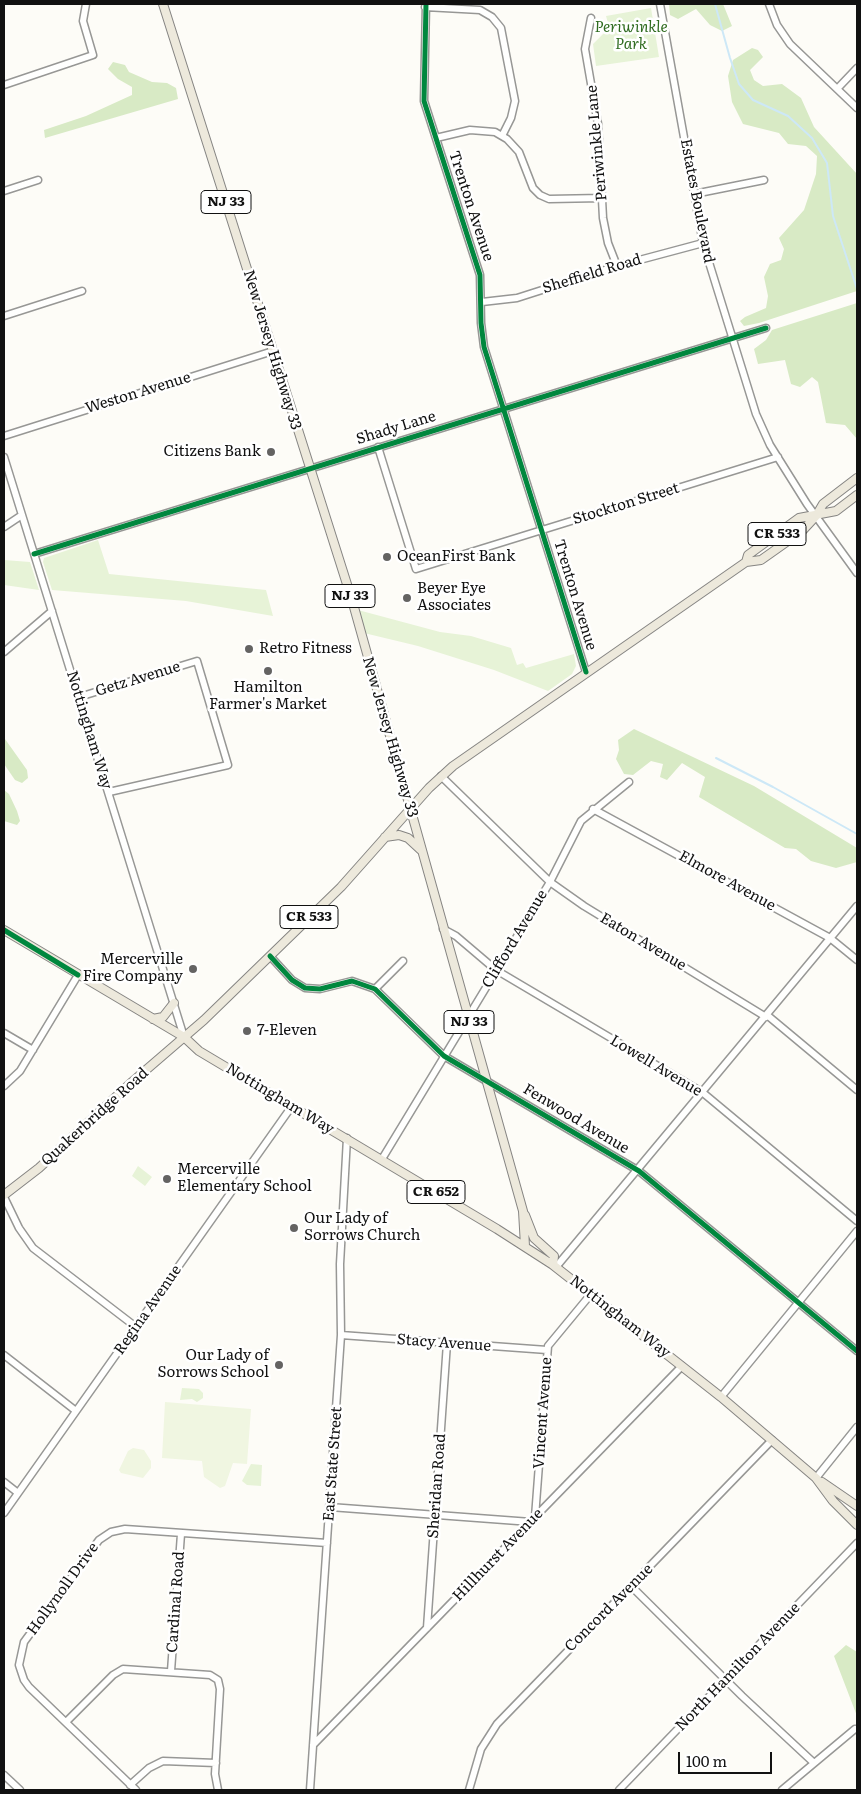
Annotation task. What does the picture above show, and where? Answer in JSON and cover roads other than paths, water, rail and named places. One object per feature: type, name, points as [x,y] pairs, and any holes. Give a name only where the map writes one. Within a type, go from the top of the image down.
[{"type":"main road","name":"New Jersey Highway 33","points":[[164,4],[352,600],[467,1018],[523,1211],[525,1246]]},
{"type":"main road","name":"CR 533","points":[[184,1037],[341,886],[441,776],[470,752],[746,562],[761,560],[802,531],[816,516],[823,504],[857,478]]},
{"type":"main road","name":"CR 533","points":[[746,562],[748,555],[799,518],[836,511],[857,495]]},
{"type":"main road","points":[[385,837],[399,835],[408,838],[421,850]]},
{"type":"main road","points":[[4,930],[184,1037]]},
{"type":"main road","points":[[153,1019],[163,1017],[174,1004]]},
{"type":"main road","name":"Nottingham Way","points":[[184,1037],[199,1051],[382,1159],[555,1266],[721,1397],[772,1440],[816,1478],[832,1501],[857,1525]]},
{"type":"main road","name":"Quakerbridge Road","points":[[4,1196],[39,1168],[184,1037]]},
{"type":"main road","points":[[523,1211],[534,1238],[554,1256],[555,1266]]},
{"type":"main road","points":[[816,1478],[857,1506]]},
{"type":"street","points":[[4,85],[93,55],[84,21],[86,4]]},
{"type":"street","name":"Estates Boulevard","points":[[660,4],[703,243],[756,414],[778,457],[816,516],[857,573]]},
{"type":"street","points":[[769,4],[777,25],[790,44],[857,108]]},
{"type":"street","points":[[426,6],[480,10],[492,17],[501,28],[515,101],[511,118],[502,136]]},
{"type":"street","name":"Trenton Avenue","points":[[426,6],[422,91],[476,260],[482,302],[481,323],[484,347],[586,672]]},
{"type":"street","name":"Periwinkle Lane","points":[[591,18],[585,49],[598,116],[605,232],[617,266]]},
{"type":"street","points":[[837,89],[857,68]]},
{"type":"street","points":[[436,138],[478,129],[502,136],[519,152],[533,188],[540,196],[549,199],[602,198]]},
{"type":"street","points":[[4,191],[38,180]]},
{"type":"street","points":[[694,194],[764,180]]},
{"type":"street","name":"Sheffield Road","points":[[482,302],[517,298],[617,266],[703,243]]},
{"type":"street","points":[[4,316],[82,291]]},
{"type":"street","name":"Shady Lane","points":[[34,554],[766,328]]},
{"type":"street","name":"Weston Avenue","points":[[4,436],[272,351]]},
{"type":"street","name":"Stockton Street","points":[[378,447],[416,569],[778,457]]},
{"type":"street","name":"Nottingham Way","points":[[4,457],[184,1037]]},
{"type":"street","points":[[4,527],[22,515]]},
{"type":"street","points":[[4,652],[52,611]]},
{"type":"street","name":"Getz Avenue","points":[[79,697],[197,661],[228,765],[109,792]]},
{"type":"street","name":"Eaton Avenue","points":[[441,776],[550,882],[584,906],[767,1016],[857,1090]]},
{"type":"street","name":"Clifford Avenue","points":[[382,1159],[550,882],[581,821],[593,809],[629,782]]},
{"type":"street","name":"Elmore Avenue","points":[[593,809],[830,938],[857,960]]},
{"type":"street","points":[[555,1266],[639,1171],[702,1092],[857,906]]},
{"type":"street","name":"Lowell Avenue","points":[[443,929],[456,936],[496,970],[702,1092],[857,1221]]},
{"type":"street","name":"Fenwood Avenue","points":[[270,956],[292,980],[305,988],[320,989],[352,981],[375,989],[444,1056],[639,1171],[857,1351]]},
{"type":"street","points":[[375,989],[403,961]]},
{"type":"street","points":[[4,1086],[20,1070],[78,975]]},
{"type":"street","points":[[4,1033],[33,1050]]},
{"type":"street","name":"Regina Avenue","points":[[4,1513],[292,1106]]},
{"type":"street","name":"East State Street","points":[[310,1790],[341,1335],[340,1264],[347,1138]]},
{"type":"street","points":[[4,1196],[19,1228],[33,1248],[136,1327]]},
{"type":"street","points":[[721,1397],[857,1231]]},
{"type":"street","name":"Vincent Avenue","points":[[533,1519],[548,1346],[591,1294]]},
{"type":"street","name":"Stacy Avenue","points":[[341,1335],[547,1350]]},
{"type":"street","name":"Sheridan Road","points":[[427,1628],[447,1343]]},
{"type":"street","points":[[4,1355],[76,1411]]},
{"type":"street","name":"Hillhurst Avenue","points":[[313,1745],[682,1366]]},
{"type":"street","points":[[816,1478],[857,1427]]},
{"type":"street","name":"Concord Avenue","points":[[469,1790],[481,1750],[497,1724],[772,1440]]},
{"type":"street","points":[[4,1482],[18,1493]]},
{"type":"street","points":[[330,1507],[435,1515],[533,1519]]},
{"type":"street","name":"Hollynoll Drive","points":[[133,1788],[24,1680],[19,1665],[24,1642],[104,1535],[125,1530],[327,1543]]},
{"type":"street","name":"Cardinal Road","points":[[171,1671],[181,1534]]},
{"type":"street","name":"North Hamilton Avenue","points":[[619,1790],[857,1543]]},
{"type":"street","points":[[631,1586],[726,1680],[814,1763]]},
{"type":"street","points":[[66,1722],[113,1675],[123,1669],[210,1675],[218,1680],[220,1689],[216,1764],[218,1790]]},
{"type":"street","points":[[782,1790],[855,1729]]},
{"type":"street","points":[[133,1788],[149,1768],[163,1761],[216,1764]]},
{"type":"street","points":[[4,1774],[20,1790]]},
{"type":"waterway","points":[[715,4],[739,84],[753,100],[788,116],[812,138],[827,163],[833,216],[857,289]]},
{"type":"waterway","points":[[716,758],[773,787],[857,834]]},
{"type":"place","name":"Citizens Bank","points":[[271,452]]},
{"type":"place","name":"OceanFirst Bank","points":[[387,557]]},
{"type":"place","name":"Beyer Eye Associates","points":[[407,598]]},
{"type":"place","name":"Retro Fitness","points":[[249,649]]},
{"type":"place","name":"Hamilton Farmer's Market","points":[[268,671]]},
{"type":"place","name":"Mercerville Fire Company","points":[[193,969]]},
{"type":"place","name":"7-Eleven","points":[[247,1031]]},
{"type":"place","name":"Mercerville Elementary School","points":[[167,1179]]},
{"type":"place","name":"Our Lady of Sorrows Church","points":[[294,1228]]},
{"type":"place","name":"Our Lady of Sorrows School","points":[[279,1365]]},
{"type":"park label","name":"Periwinkle Park","points":[[631,36]]}]
